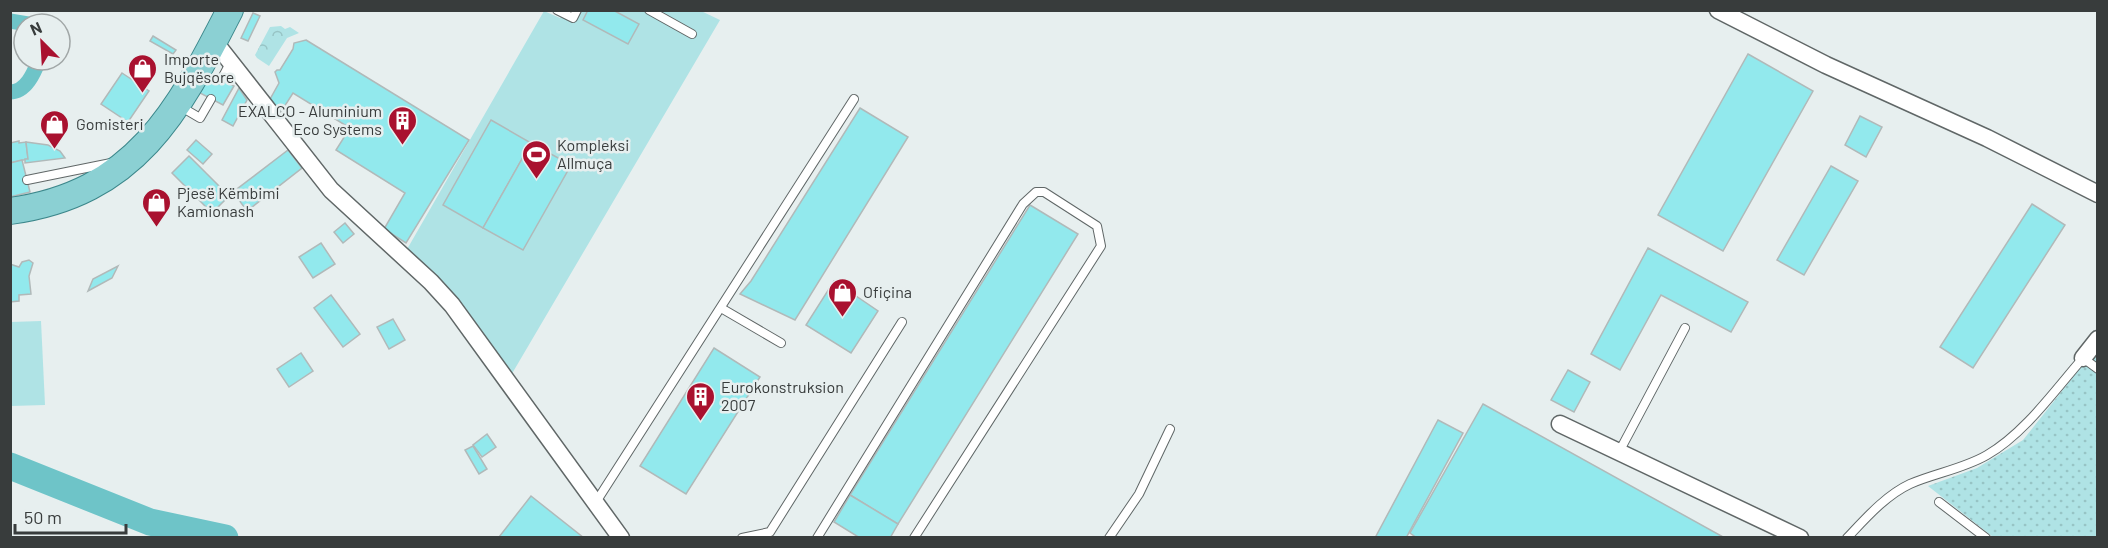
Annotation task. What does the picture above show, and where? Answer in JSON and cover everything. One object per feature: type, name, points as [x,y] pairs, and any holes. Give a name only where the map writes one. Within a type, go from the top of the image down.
[{"type":"main road","points":[[10,211],[32,208],[77,192],[97,183],[133,158],[150,142],[178,105],[228,12]]},
{"type":"street","points":[[1729,13],[1826,65],[1987,138],[2097,194]]},
{"type":"street","points":[[214,41],[331,190],[424,275],[452,305],[621,537]]},
{"type":"street","points":[[2083,358],[2097,339]]},
{"type":"street","points":[[1560,424],[1800,537]]},
{"type":"lane","points":[[557,10],[573,18],[578,10]]},
{"type":"lane","points":[[649,10],[692,34]]},
{"type":"lane","points":[[221,80],[230,63]]},
{"type":"lane","points":[[178,105],[200,118],[211,99]]},
{"type":"lane","points":[[596,502],[854,99]]},
{"type":"lane","points":[[27,180],[133,158]]},
{"type":"lane","points":[[817,537],[1023,204],[1036,192],[1052,195],[1097,226],[1101,246],[914,537]]},
{"type":"lane","points":[[721,308],[781,343]]},
{"type":"lane","points":[[742,537],[770,532],[902,322]]},
{"type":"lane","points":[[1619,452],[1685,328]]},
{"type":"lane","points":[[1848,537],[1891,496],[1909,484],[1986,456],[2004,444],[2083,358],[2097,369]]},
{"type":"lane","points":[[1109,537],[1138,494],[1170,429]]},
{"type":"lane","points":[[1939,502],[1986,537]]},
{"type":"green space","name":"Kompleksi Allmuça","points":[[699,10],[720,20],[510,377],[406,251],[544,11],[560,18],[565,11]]},
{"type":"green space","points":[[281,26],[285,29],[290,27],[299,33],[287,38],[269,66],[255,55],[270,27]]},
{"type":"green space","points":[[41,321],[45,405],[11,406],[11,322]]},
{"type":"green space","points":[[2097,347],[2097,537],[1993,537],[1928,486],[1977,468],[2023,440]]},
{"type":"building","points":[[588,10],[613,10],[639,24],[628,44],[583,20]]},
{"type":"building","points":[[253,13],[260,16],[248,41],[241,38]]},
{"type":"building","points":[[153,36],[176,50],[173,54],[150,41]]},
{"type":"building","name":"EXALCO - Aluminium Eco Systems","points":[[306,40],[469,140],[406,243],[384,229],[405,193],[336,150],[350,128],[293,93],[279,115],[273,107],[275,105],[269,101],[279,83],[275,72],[280,70],[293,49],[294,43]]},
{"type":"building","points":[[1748,54],[1813,91],[1723,251],[1658,215]]},
{"type":"building","points":[[122,73],[149,91],[128,122],[101,104]]},
{"type":"building","points":[[210,74],[234,86],[223,105],[200,93]]},
{"type":"building","points":[[239,88],[247,100],[233,126],[222,120]]},
{"type":"building","points":[[860,108],[908,137],[795,320],[740,294],[751,281]]},
{"type":"building","points":[[1860,116],[1882,127],[1866,157],[1845,145]]},
{"type":"building","points":[[491,120],[531,143],[483,228],[443,205]]},
{"type":"building","points":[[196,140],[212,154],[203,164],[187,150]]},
{"type":"building","points":[[19,141],[19,143],[26,142],[28,159],[10,163],[10,143]]},
{"type":"building","points":[[26,142],[48,145],[60,151],[65,158],[25,163],[25,159],[28,159]]},
{"type":"building","points":[[531,143],[571,165],[523,250],[483,228]]},
{"type":"building","points":[[288,150],[302,168],[247,211],[233,192]]},
{"type":"building","points":[[189,156],[229,196],[212,213],[172,173]]},
{"type":"building","points":[[22,160],[30,192],[10,197],[10,163]]},
{"type":"building","points":[[1831,166],[1858,181],[1804,275],[1777,260]]},
{"type":"building","points":[[2032,204],[2065,225],[1973,368],[1940,347]]},
{"type":"building","points":[[1030,205],[1078,234],[898,524],[850,495]]},
{"type":"building","points":[[345,223],[354,234],[343,243],[334,232]]},
{"type":"building","points":[[321,243],[335,264],[313,278],[299,257]]},
{"type":"building","points":[[1648,248],[1748,302],[1731,332],[1661,295],[1620,370],[1591,354]]},
{"type":"building","points":[[29,260],[33,263],[29,276],[31,294],[19,295],[19,301],[10,302],[10,264],[19,267],[22,262]]},
{"type":"building","points":[[118,266],[112,278],[88,291],[93,279]]},
{"type":"building","name":"Ofiçina","points":[[834,281],[878,311],[851,353],[806,325]]},
{"type":"building","points":[[331,295],[360,334],[343,347],[314,308]]},
{"type":"building","points":[[393,319],[405,340],[389,349],[377,327]]},
{"type":"building","name":"Eurokonstruksion 2007","points":[[714,348],[760,377],[686,494],[640,466]]},
{"type":"building","points":[[301,353],[313,371],[289,387],[277,369]]},
{"type":"building","points":[[1568,370],[1590,382],[1574,412],[1551,400]]},
{"type":"building","points":[[1483,404],[1725,538],[1417,538],[1410,533]]},
{"type":"building","points":[[1438,420],[1463,433],[1406,538],[1375,538]]},
{"type":"building","points":[[487,434],[496,447],[482,457],[473,445]]},
{"type":"building","points":[[473,446],[487,469],[479,474],[465,450]]},
{"type":"building","points":[[850,495],[898,524],[890,538],[860,538],[834,522]]},
{"type":"building","points":[[531,496],[584,538],[499,537]]},
{"type":"waterway","points":[[10,92],[21,89],[34,72]]},
{"type":"waterway","points":[[10,466],[150,522],[225,538]]},
{"type":"place","name":"Importe Bujqësore","points":[[143,94]]},
{"type":"place","name":"EXALCO - Aluminium Eco Systems","points":[[403,146]]},
{"type":"place","name":"Gomisteri","points":[[55,150]]},
{"type":"place","name":"Kompleksi Allmuça","points":[[536,180]]},
{"type":"place","name":"Pjesë Këmbimi Kamionash","points":[[156,228]]},
{"type":"place","name":"Ofiçina","points":[[842,318]]},
{"type":"place","name":"Eurokonstruksion 2007","points":[[700,422]]}]
